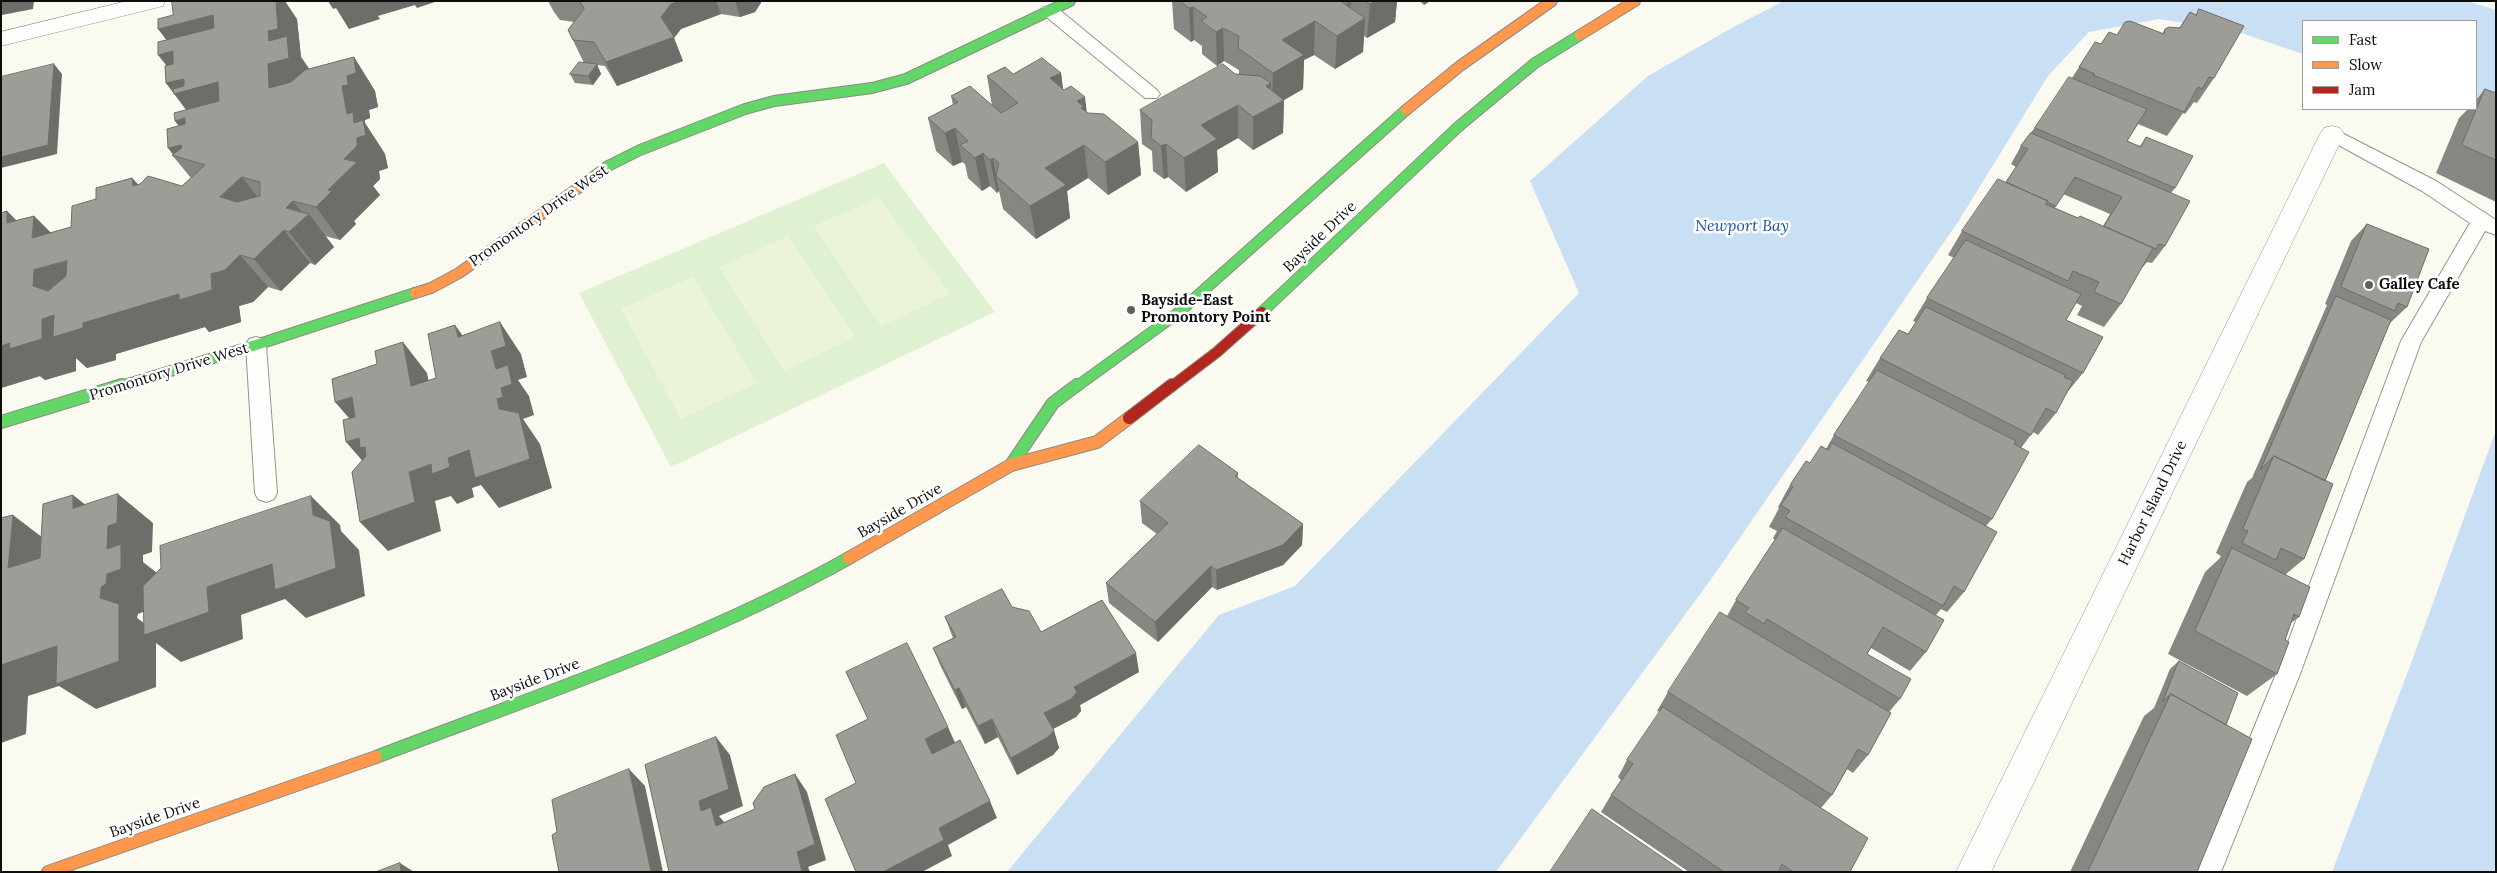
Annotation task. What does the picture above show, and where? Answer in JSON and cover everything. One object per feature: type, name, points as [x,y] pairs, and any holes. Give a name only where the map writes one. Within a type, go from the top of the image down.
[{"type":"main road","name":"Promontory Drive West","points":[[1,422],[256,345],[431,288],[459,273],[608,166],[640,150],[745,109],[774,102],[872,88],[906,79],[1070,1]]},
{"type":"main road","name":"Bayside Drive","points":[[1011,465],[1053,403],[1205,290],[1447,75],[1508,28],[1552,1]]},
{"type":"main road","name":"Bayside Drive","points":[[48,872],[416,743],[682,639],[803,584],[1011,465],[1098,442],[1217,352],[1296,282],[1458,127],[1535,64],[1635,1]]},
{"type":"street","points":[[1,39],[155,1]]},
{"type":"street","name":"Harbor Island Drive","points":[[1973,872],[2332,134]]},
{"type":"lane","points":[[1050,11],[1151,94]]},
{"type":"lane","points":[[2208,872],[2288,674],[2411,341],[2488,225],[2429,186],[2332,134]]},
{"type":"lane","points":[[256,345],[266,493]]},
{"type":"green space","points":[[884,163],[995,312],[671,467],[579,293]]},
{"type":"green space","points":[[879,198],[950,294],[881,326],[814,226]]},
{"type":"green space","points":[[788,236],[855,337],[784,371],[719,267]]},
{"type":"green space","points":[[693,277],[757,383],[681,419],[621,309]]},
{"type":"water","name":"Newport Bay","points":[[1784,1],[2467,1],[2496,10],[2496,118],[2477,109],[2477,20],[2302,20],[2302,54],[2235,31],[2159,19],[2089,32],[2048,76],[1958,222],[1712,578],[1496,872],[1007,872],[1219,615],[1295,586],[1579,293],[1530,181],[1648,76],[1735,26]]},
{"type":"water","points":[[2496,430],[2496,872],[2332,872],[2410,666]]},
{"type":"building","points":[[172,1],[276,1],[278,29],[268,31],[269,41],[287,36],[289,58],[268,64],[269,88],[291,82],[305,70],[354,57],[356,73],[347,76],[348,85],[342,86],[347,114],[353,112],[354,123],[363,120],[366,135],[357,138],[357,146],[344,159],[357,162],[328,190],[332,191],[316,207],[293,201],[286,208],[309,214],[289,232],[284,230],[254,259],[240,255],[225,270],[211,274],[212,290],[179,300],[179,294],[83,323],[83,328],[53,337],[54,315],[42,319],[42,339],[9,349],[10,343],[1,346],[1,213],[7,211],[7,223],[34,216],[32,238],[71,227],[72,206],[96,199],[96,188],[132,178],[133,186],[140,184],[148,176],[182,186],[205,165],[172,155],[182,148],[181,145],[168,148],[167,129],[185,124],[185,118],[175,121],[174,113],[219,101],[218,82],[174,94],[173,89],[184,86],[184,79],[166,83],[165,66],[173,64],[173,51],[158,55],[158,42],[214,28],[213,15],[158,29],[158,19],[173,15]],"holes":[[[242,177],[260,182],[260,196],[237,202],[220,197]],[[67,261],[66,276],[48,291],[33,286],[34,270]]]},
{"type":"building","points":[[580,1],[679,1],[671,4],[661,17],[674,37],[606,62],[594,42],[573,40],[568,30],[584,9]]},
{"type":"building","points":[[1180,1],[1340,1],[1365,18],[1337,36],[1315,21],[1282,40],[1304,55],[1273,73],[1238,48],[1239,36],[1223,28],[1216,32],[1201,21],[1207,17]]},
{"type":"building","points":[[2199,9],[2244,26],[2214,78],[2209,77],[2202,89],[2198,87],[2184,112],[2093,75],[2095,74],[2079,67],[2095,42],[2101,44],[2109,32],[2117,35],[2125,22],[2130,21],[2164,34],[2165,29],[2169,27],[2180,28],[2190,12],[2196,15]]},
{"type":"building","points":[[1042,58],[1061,73],[1050,78],[1064,90],[1071,86],[1085,97],[1077,101],[1084,107],[1081,108],[1088,113],[1104,114],[1138,142],[1105,162],[1084,145],[1045,168],[1066,185],[1030,206],[996,176],[999,163],[993,158],[990,160],[983,153],[975,158],[960,145],[968,141],[955,128],[945,133],[928,118],[958,102],[951,96],[970,86],[1001,113],[1018,103],[987,76],[1005,67],[1013,74]]},
{"type":"building","points":[[579,62],[597,64],[588,76],[570,74]]},
{"type":"building","points":[[54,64],[48,145],[1,157],[1,77]]},
{"type":"building","points":[[1223,64],[1235,74],[1260,76],[1271,83],[1266,86],[1284,100],[1253,117],[1238,105],[1201,125],[1217,139],[1184,158],[1166,144],[1161,146],[1151,138],[1152,120],[1140,110]]},
{"type":"building","points":[[2069,77],[2147,109],[2127,141],[2141,147],[2146,137],[2193,156],[2175,188],[2035,128]]},
{"type":"building","points":[[2485,89],[2496,93],[2496,160],[2462,145]]},
{"type":"building","points":[[2031,133],[2190,201],[2165,246],[2159,244],[2156,249],[2104,226],[2122,197],[2075,177],[2056,206],[2006,182],[2028,149],[2021,146]]},
{"type":"building","points":[[1998,179],[2048,201],[2045,204],[2078,218],[2080,216],[2153,248],[2121,304],[2094,292],[2099,282],[2073,271],[2068,281],[1962,231]]},
{"type":"building","points":[[2367,224],[2429,249],[2407,307],[2398,303],[2395,311],[2341,287]]},
{"type":"building","points":[[1966,240],[2081,294],[2066,320],[2103,337],[2083,373],[1927,298]]},
{"type":"building","points":[[2336,296],[2391,320],[2325,481],[2274,456],[2261,469]]},
{"type":"building","points":[[1926,307],[2065,375],[2064,377],[2073,381],[2056,413],[2046,408],[2031,435],[1880,358],[1899,330],[1908,334]]},
{"type":"building","points":[[500,322],[506,346],[491,351],[496,369],[508,365],[512,384],[501,388],[503,397],[497,399],[499,409],[519,413],[530,459],[475,478],[469,450],[448,458],[450,467],[432,474],[431,464],[409,472],[415,502],[360,522],[352,472],[366,456],[365,447],[360,448],[359,438],[346,442],[343,420],[355,417],[352,397],[335,402],[332,379],[377,364],[375,351],[403,342],[411,386],[436,378],[428,334],[455,325],[458,337]]},
{"type":"building","points":[[1877,370],[2016,441],[2014,444],[2029,452],[1992,519],[1834,435]]},
{"type":"building","points":[[1832,443],[1997,532],[1964,592],[1954,586],[1943,606],[1785,517],[1790,511],[1781,505],[1793,487],[1790,485],[1806,461],[1810,463],[1821,446],[1828,450]]},
{"type":"building","points":[[1199,445],[1238,473],[1235,476],[1303,524],[1283,545],[1216,570],[1211,566],[1155,622],[1106,583],[1168,523],[1140,501]]},
{"type":"building","points":[[2274,456],[2333,484],[2304,559],[2281,548],[2276,560],[2242,543],[2248,531],[2243,529]]},
{"type":"building","points":[[118,494],[117,523],[108,526],[107,549],[121,544],[121,569],[107,574],[106,584],[101,587],[100,598],[119,604],[119,661],[56,684],[57,646],[1,665],[1,518],[13,515],[8,568],[40,558],[43,504],[73,495],[73,508]]},
{"type":"building","points":[[311,496],[313,515],[330,521],[336,568],[275,590],[272,564],[207,587],[209,612],[144,635],[143,586],[161,568],[160,546]]},
{"type":"building","points":[[1783,528],[1944,620],[1926,652],[1883,627],[1867,654],[1911,679],[1900,699],[1767,619],[1764,624],[1745,612],[1749,608],[1736,600]]},
{"type":"building","points":[[2232,548],[2310,587],[2299,617],[2294,614],[2285,640],[2289,642],[2277,674],[2195,631]]},
{"type":"building","points":[[1002,589],[1012,607],[1029,611],[1041,632],[1102,600],[1136,653],[1074,687],[1077,692],[1071,699],[1044,713],[1054,730],[1048,737],[1011,758],[992,719],[978,726],[959,688],[955,690],[933,648],[956,637],[945,617]]},
{"type":"building","points":[[1720,612],[1891,713],[1868,755],[1858,749],[1832,795],[1668,692]]},
{"type":"building","points":[[907,643],[948,727],[925,739],[932,754],[960,740],[990,801],[939,828],[944,840],[883,872],[856,872],[825,799],[856,783],[836,735],[868,719],[846,672]]},
{"type":"building","points":[[2179,661],[2238,693],[2226,725],[2171,694],[2163,701]]},
{"type":"building","points":[[2171,694],[2252,739],[2197,872],[2088,872]]},
{"type":"building","points":[[1663,707],[1868,838],[1850,872],[1793,872],[1782,864],[1778,872],[1724,872],[1611,795],[1633,764],[1627,760]]},
{"type":"building","points":[[716,737],[729,789],[699,801],[701,811],[711,807],[716,826],[755,809],[753,803],[764,787],[795,774],[815,844],[797,852],[802,872],[669,872],[645,765]]},
{"type":"building","points":[[629,769],[651,872],[559,872],[552,835],[557,832],[552,800]]},
{"type":"building","points":[[1592,809],[1684,872],[1550,872]]},
{"type":"building","points":[[400,863],[401,872],[376,872]]},
{"type":"traffic: fast","points":[[581,186],[608,166],[640,150],[745,109],[774,101],[872,88],[906,79],[1070,1]]},
{"type":"traffic: fast","points":[[1262,312],[1458,127],[1535,63],[1580,35]]},
{"type":"traffic: fast","points":[[1011,465],[1053,403],[1178,313],[1406,110]]},
{"type":"traffic: fast","points":[[1,422],[256,345],[415,293]]},
{"type":"traffic: fast","points":[[376,757],[682,639],[803,584],[849,558]]},
{"type":"traffic: slow","points":[[1406,110],[1460,66],[1552,1]]},
{"type":"traffic: slow","points":[[1580,35],[1635,1]]},
{"type":"traffic: slow","points":[[415,293],[431,288],[459,273],[581,186]]},
{"type":"traffic: slow","points":[[849,558],[1011,465],[1097,442],[1129,418]]},
{"type":"traffic: slow","points":[[48,872],[376,757]]},
{"type":"traffic: jam","points":[[1129,418],[1217,352],[1262,312]]},
{"type":"place","name":"Galley Cafe","points":[[2369,285]]},
{"type":"place","name":"Bayside-East Promontory Point","points":[[1131,310]]}]
